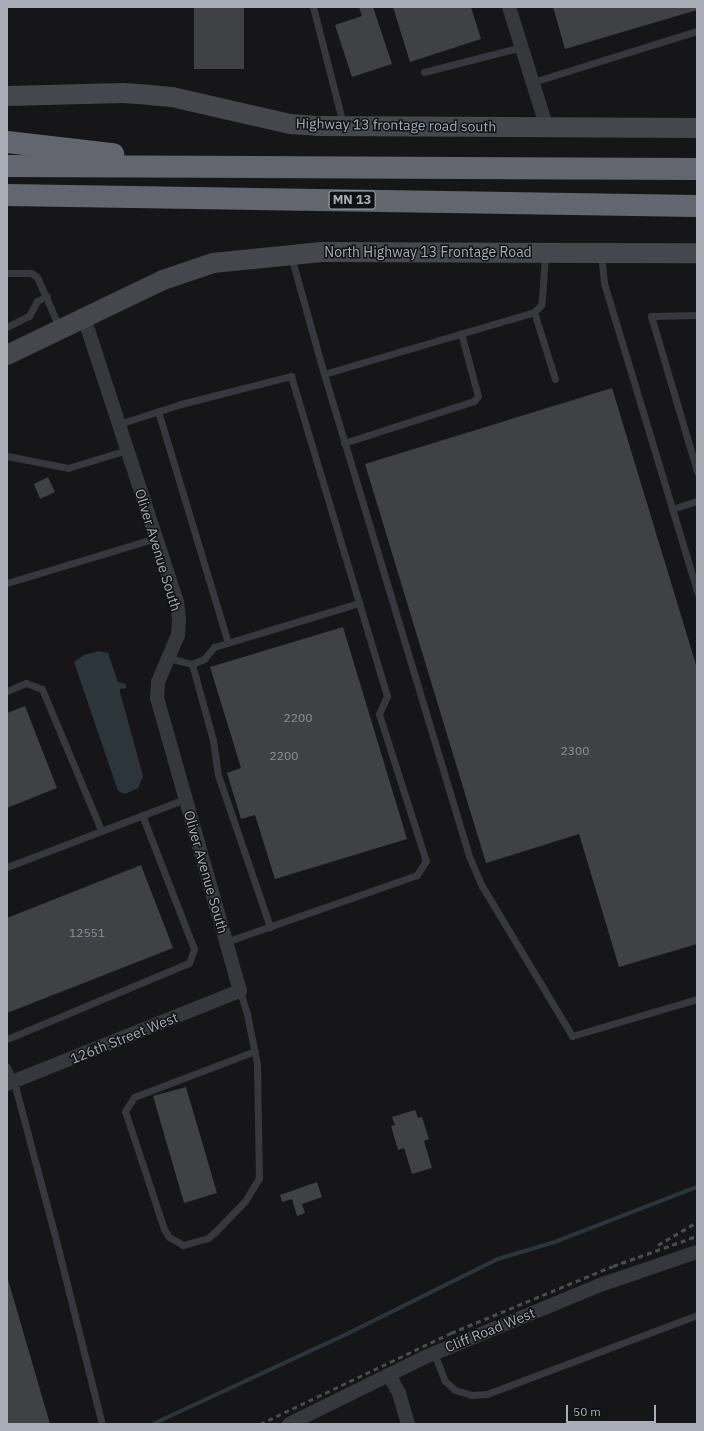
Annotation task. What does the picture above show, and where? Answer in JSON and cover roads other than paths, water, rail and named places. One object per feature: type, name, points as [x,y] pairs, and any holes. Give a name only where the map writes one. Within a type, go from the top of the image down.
[{"type":"highway","points":[[7,142],[205,167]]},
{"type":"highway","points":[[7,166],[697,169]]},
{"type":"highway","name":"MN 13","points":[[7,195],[697,206]]},
{"type":"highway","points":[[7,208],[150,197]]},
{"type":"street","points":[[509,7],[547,128]]},
{"type":"street","name":"Highway 13 frontage road south","points":[[7,96],[122,93],[172,97],[290,124],[343,127],[697,128]]},
{"type":"street","name":"North Highway 13 Frontage Road","points":[[7,355],[163,280],[213,263],[321,252],[697,253]]},
{"type":"street","name":"Oliver Avenue South","points":[[84,318],[177,602],[179,620],[178,635],[158,682],[158,698],[185,799],[240,991]]},
{"type":"street","name":"126th Street West","points":[[10,1083],[240,991]]},
{"type":"street","name":"Cliff Road West","points":[[289,1424],[434,1353],[600,1285],[697,1252]]},
{"type":"street","points":[[389,1374],[399,1393],[408,1424]]},
{"type":"lane","points":[[313,7],[343,127]]},
{"type":"lane","points":[[533,82],[697,31]]},
{"type":"lane","points":[[424,72],[522,47]]},
{"type":"lane","points":[[324,374],[534,312],[541,305],[545,252]]},
{"type":"lane","points":[[601,252],[604,283],[697,592]]},
{"type":"lane","points":[[291,254],[344,443],[469,856],[482,886],[572,1036],[697,998]]},
{"type":"lane","points":[[7,273],[31,273],[41,281],[60,330]]},
{"type":"lane","points":[[7,327],[30,316],[37,301],[47,296]]},
{"type":"lane","points":[[534,312],[555,379]]},
{"type":"lane","points":[[697,315],[652,316],[697,471]]},
{"type":"lane","points":[[344,443],[474,401],[478,396],[461,333]]},
{"type":"lane","points":[[119,424],[290,376],[387,696],[379,714],[426,861],[417,875],[226,942]]},
{"type":"lane","points":[[158,412],[228,643]]},
{"type":"lane","points":[[7,456],[68,468],[127,450]]},
{"type":"lane","points":[[672,509],[697,502]]},
{"type":"lane","points":[[7,583],[156,538]]},
{"type":"lane","points":[[168,658],[192,664],[204,659],[214,647],[359,602]]},
{"type":"lane","points":[[192,664],[213,740],[218,775],[270,927]]},
{"type":"lane","points":[[7,691],[26,683],[42,688],[100,830]]},
{"type":"lane","points":[[7,867],[100,830],[185,799]]},
{"type":"lane","points":[[7,1039],[189,963],[194,949],[142,815]]},
{"type":"lane","points":[[240,991],[255,1051],[258,1064],[259,1178],[245,1201],[216,1231],[208,1238],[183,1245],[169,1237],[164,1229],[125,1111],[134,1097],[255,1051]]},
{"type":"lane","points":[[7,1067],[10,1083],[102,1424]]},
{"type":"lane","points":[[434,1353],[445,1381],[455,1390],[470,1395],[487,1394],[697,1316]]},
{"type":"waterway","points":[[153,1424],[351,1332],[498,1259],[555,1242],[697,1187]]},
{"type":"railway","points":[[658,1245],[697,1222]]},
{"type":"railway","points":[[260,1424],[451,1333],[613,1266],[697,1236]]}]
